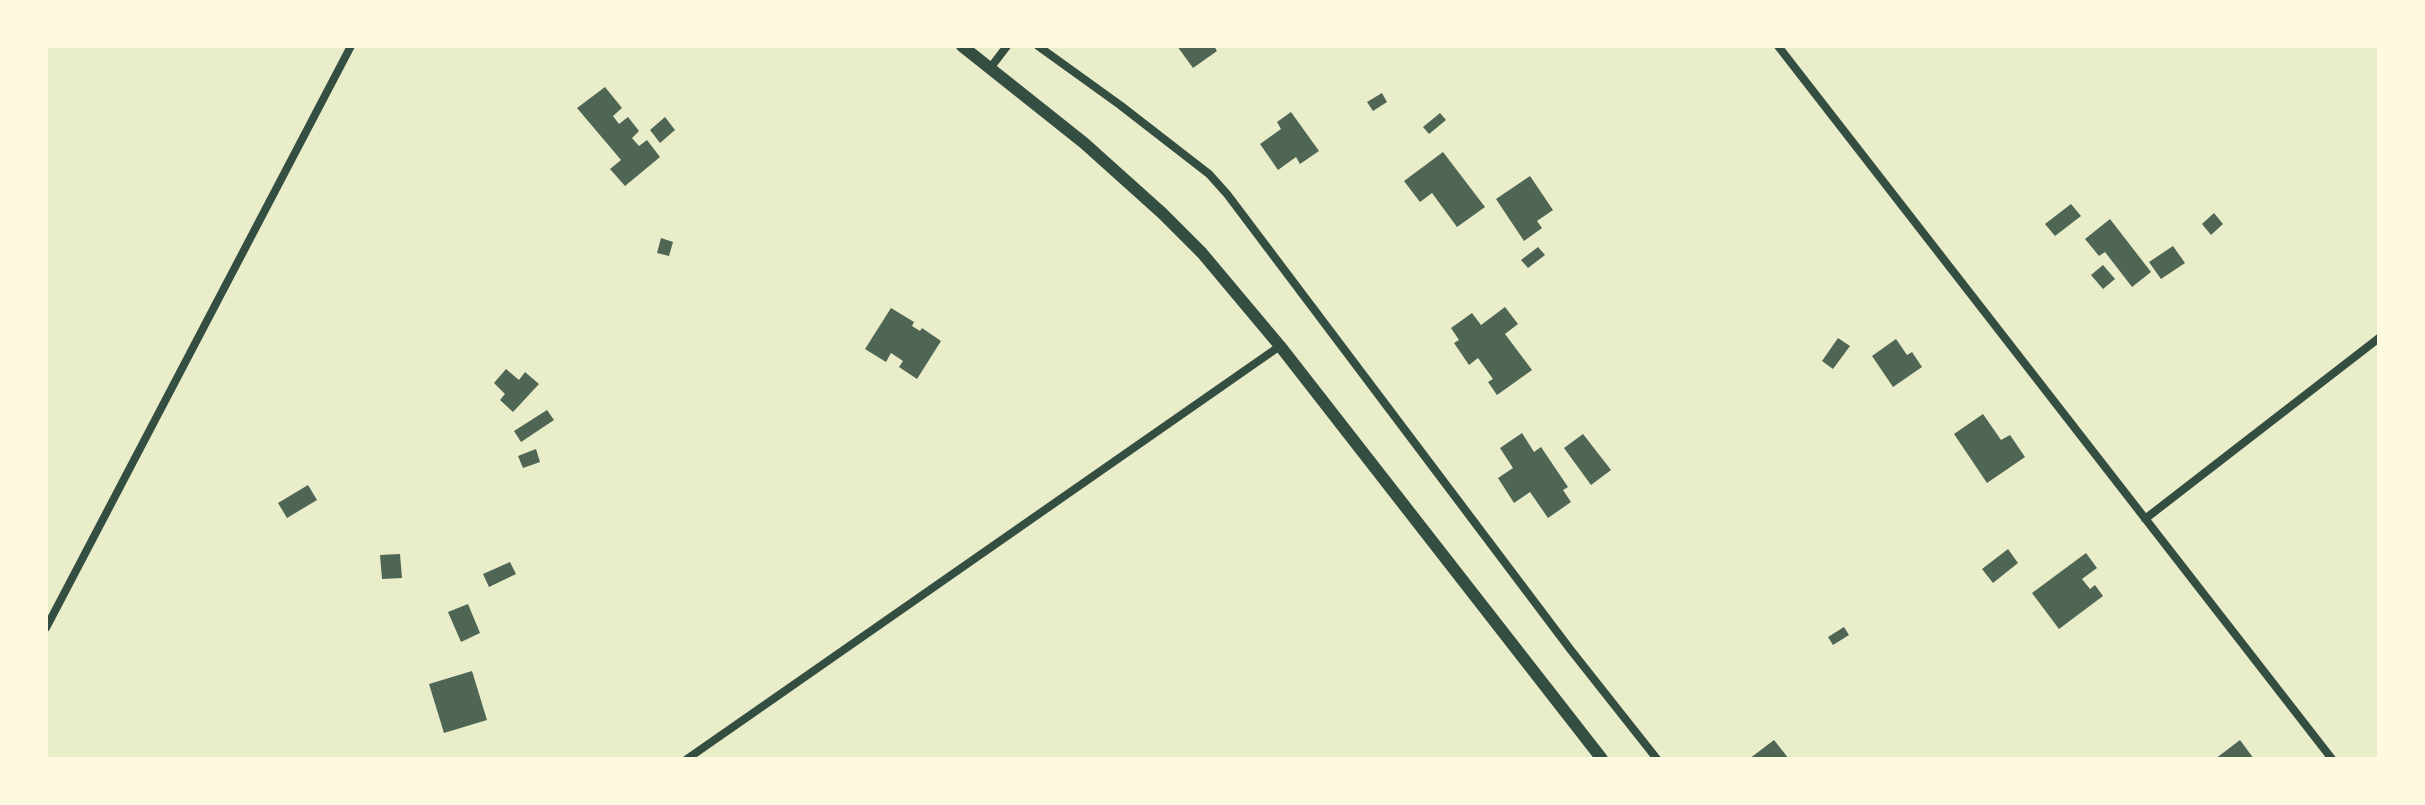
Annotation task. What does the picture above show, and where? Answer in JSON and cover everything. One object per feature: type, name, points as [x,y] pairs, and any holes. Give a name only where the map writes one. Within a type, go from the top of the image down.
[{"type":"main road","points":[[962,46],[1084,143],[1202,253],[1280,346],[1602,759]]},
{"type":"street","points":[[46,628],[351,46]]},
{"type":"street","points":[[991,67],[1007,46]]},
{"type":"street","points":[[1038,46],[1176,148],[1209,174],[1227,194],[1570,649],[1657,759]]},
{"type":"street","points":[[1778,46],[2332,759]]},
{"type":"street","points":[[2145,519],[2379,338]]},
{"type":"street","points":[[687,759],[1280,346]]},
{"type":"building","points":[[1177,46],[1214,46],[1217,51],[1193,68]]},
{"type":"building","points":[[605,87],[622,108],[613,116],[619,124],[628,117],[639,131],[632,138],[639,146],[647,140],[660,157],[625,186],[610,169],[621,160],[577,108]]},
{"type":"building","points":[[1382,93],[1387,102],[1373,111],[1367,102]]},
{"type":"building","points":[[1291,112],[1319,151],[1300,164],[1296,157],[1278,170],[1260,144],[1281,129],[1277,122]]},
{"type":"building","points":[[1440,113],[1446,120],[1429,134],[1423,127]]},
{"type":"building","points":[[665,117],[675,130],[660,143],[650,130]]},
{"type":"building","points":[[1443,152],[1485,207],[1457,227],[1432,193],[1420,202],[1404,181]]},
{"type":"building","points":[[1530,176],[1553,210],[1537,221],[1542,228],[1524,241],[1496,199]]},
{"type":"building","points":[[2071,204],[2081,216],[2055,236],[2045,224]]},
{"type":"building","points":[[2214,213],[2223,224],[2211,235],[2202,224]]},
{"type":"building","points":[[2110,219],[2151,272],[2132,287],[2105,252],[2099,256],[2085,239]]},
{"type":"building","points":[[661,238],[673,242],[669,256],[657,253]]},
{"type":"building","points":[[2173,246],[2185,263],[2161,279],[2149,262]]},
{"type":"building","points":[[1538,247],[1545,255],[1528,268],[1521,260]]},
{"type":"building","points":[[2103,265],[2115,279],[2103,289],[2091,275]]},
{"type":"building","points":[[1505,307],[1518,324],[1505,334],[1532,370],[1497,395],[1488,382],[1493,379],[1478,358],[1469,365],[1454,343],[1459,340],[1451,328],[1472,313],[1481,325]]},
{"type":"building","points":[[891,308],[914,322],[912,326],[920,331],[922,328],[941,341],[917,379],[899,367],[903,361],[891,353],[886,362],[865,349]]},
{"type":"building","points":[[1838,338],[1850,346],[1833,369],[1822,361]]},
{"type":"building","points":[[1896,339],[1907,355],[1912,352],[1922,367],[1893,387],[1872,356]]},
{"type":"building","points":[[506,369],[519,380],[525,372],[539,384],[513,412],[500,400],[505,394],[494,383]]},
{"type":"building","points":[[547,410],[554,420],[521,442],[514,431]]},
{"type":"building","points":[[1983,414],[2001,440],[2010,435],[2025,457],[1987,483],[1954,434]]},
{"type":"building","points":[[1522,433],[1534,452],[1541,447],[1568,487],[1563,490],[1571,502],[1548,518],[1530,492],[1514,503],[1498,478],[1513,468],[1500,448]]},
{"type":"building","points":[[1583,434],[1611,470],[1591,485],[1564,448]]},
{"type":"building","points":[[536,449],[540,462],[523,468],[518,456]]},
{"type":"building","points":[[308,485],[317,500],[287,518],[278,503]]},
{"type":"building","points":[[2008,549],[2018,563],[1993,583],[1982,569]]},
{"type":"building","points":[[2086,553],[2097,568],[2082,579],[2090,589],[2095,585],[2103,596],[2059,629],[2032,593]]},
{"type":"building","points":[[400,554],[402,578],[382,579],[380,555]]},
{"type":"building","points":[[510,562],[516,574],[489,587],[483,574]]},
{"type":"building","points":[[468,604],[480,633],[461,642],[448,612]]},
{"type":"building","points":[[1844,627],[1849,635],[1833,645],[1828,637]]},
{"type":"building","points":[[472,671],[487,720],[444,733],[429,684]]},
{"type":"building","points":[[1774,740],[1789,759],[1749,759]]},
{"type":"building","points":[[2240,740],[2254,759],[2215,759]]}]
